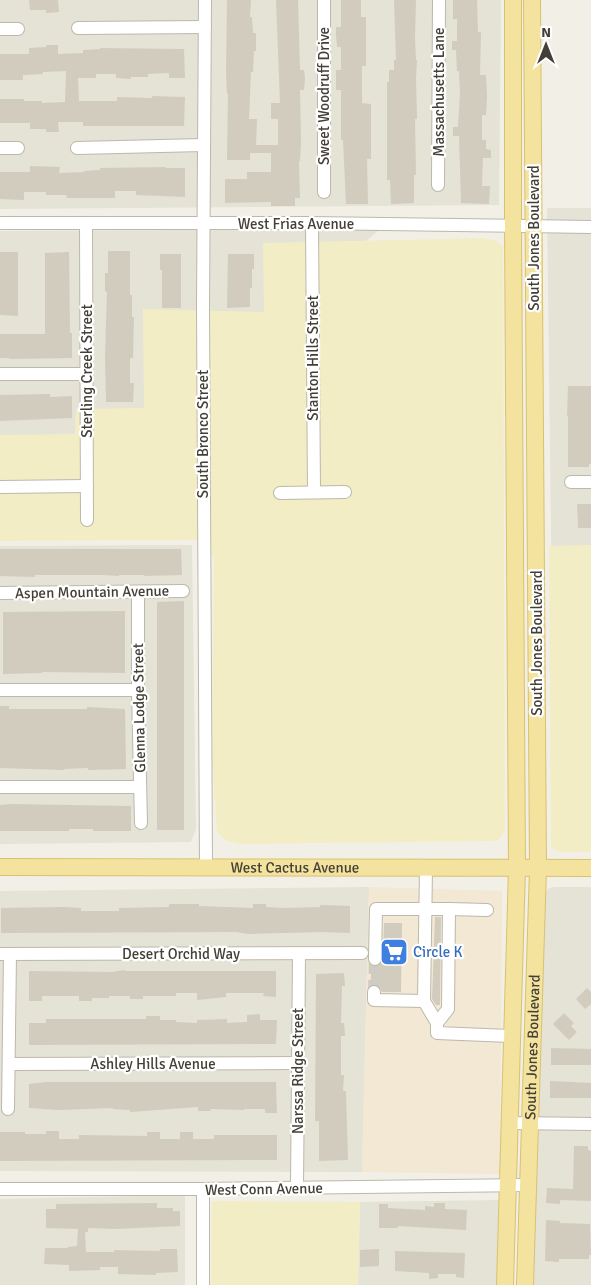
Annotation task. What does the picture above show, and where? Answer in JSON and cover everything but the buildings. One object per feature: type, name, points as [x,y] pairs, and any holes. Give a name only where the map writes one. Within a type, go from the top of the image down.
[{"type":"main road","name":"South Jones Boulevard","points":[[505,1285],[518,868],[513,0]]},
{"type":"main road","name":"South Jones Boulevard","points":[[525,1285],[538,868],[532,0]]},
{"type":"main road","name":"West Cactus Avenue","points":[[0,867],[591,868]]},
{"type":"street","name":"South Bronco Street","points":[[205,0],[203,145],[206,868]]},
{"type":"street","name":"Sweet Woodruff Drive","points":[[324,0],[324,192]]},
{"type":"street","name":"Massachusetts Lane","points":[[438,185],[439,0]]},
{"type":"street","points":[[78,28],[204,27]]},
{"type":"street","points":[[0,29],[18,29]]},
{"type":"street","points":[[77,148],[203,145]]},
{"type":"street","points":[[0,148],[18,148]]},
{"type":"street","name":"West Frias Avenue","points":[[0,223],[312,223],[591,227]]},
{"type":"street","name":"Sterling Creek Street","points":[[86,223],[86,520]]},
{"type":"street","name":"Stanton Hills Street","points":[[312,223],[314,492]]},
{"type":"street","points":[[0,374],[87,374]]},
{"type":"street","points":[[571,482],[591,482]]},
{"type":"street","points":[[0,487],[87,486]]},
{"type":"street","points":[[280,493],[345,492]]},
{"type":"street","name":"Glenna Lodge Street","points":[[138,592],[141,823]]},
{"type":"street","name":"Aspen Mountain Avenue","points":[[0,593],[183,592]]},
{"type":"street","points":[[0,690],[138,690]]},
{"type":"street","points":[[0,787],[140,786]]},
{"type":"street","points":[[426,868],[424,1001],[437,1023],[437,1033],[512,1036]]},
{"type":"street","points":[[375,959],[376,909],[487,910]]},
{"type":"street","points":[[437,1023],[448,1010],[449,909]]},
{"type":"street","name":"Desert Orchid Way","points":[[5,954],[362,953]]},
{"type":"street","points":[[5,954],[9,1064],[8,1109]]},
{"type":"street","name":"Narssa Ridge Street","points":[[296,1188],[298,954]]},
{"type":"street","points":[[374,996],[424,1001]]},
{"type":"street","name":"Ashley Hills Avenue","points":[[9,1064],[298,1063]]},
{"type":"street","points":[[510,1123],[591,1124]]},
{"type":"street","name":"West Conn Avenue","points":[[0,1188],[203,1190],[528,1185]]},
{"type":"street","points":[[203,1190],[203,1285]]},
{"type":"shaded area","points":[[0,0],[501,0],[499,205],[0,209]]},
{"type":"shaded area","points":[[547,208],[591,208],[591,843],[555,843]]},
{"type":"shaded area","points":[[380,229],[128,448],[0,450],[0,231]]},
{"type":"shaded area","points":[[192,545],[196,829],[191,842],[0,844],[0,546]]},
{"type":"shaded area","points":[[369,887],[362,1172],[0,1171],[0,891]]},
{"type":"shaded area","points":[[369,887],[502,891],[500,1174],[362,1172]]},
{"type":"shaded area","points":[[554,887],[591,887],[591,1285],[533,1285],[545,895],[548,889]]},
{"type":"shaded area","points":[[185,1195],[185,1285],[0,1285],[0,1199]]},
{"type":"shaded area","points":[[500,1200],[497,1285],[358,1285],[360,1202]]},
{"type":"sand","points":[[484,238],[496,241],[503,246],[505,829],[501,837],[496,841],[240,844],[227,841],[217,832],[212,755],[214,557],[196,540],[0,541],[0,435],[75,434],[76,409],[144,408],[143,309],[264,312],[263,243]]},
{"type":"sand","points":[[591,545],[591,852],[560,852],[553,849],[551,845],[549,546]]},
{"type":"sand","points":[[212,1201],[360,1202],[358,1285],[211,1285]]},
{"type":"tunnel","points":[[374,992],[375,959]]},
{"type":"place","name":"Circle K","points":[[394,952]]}]
